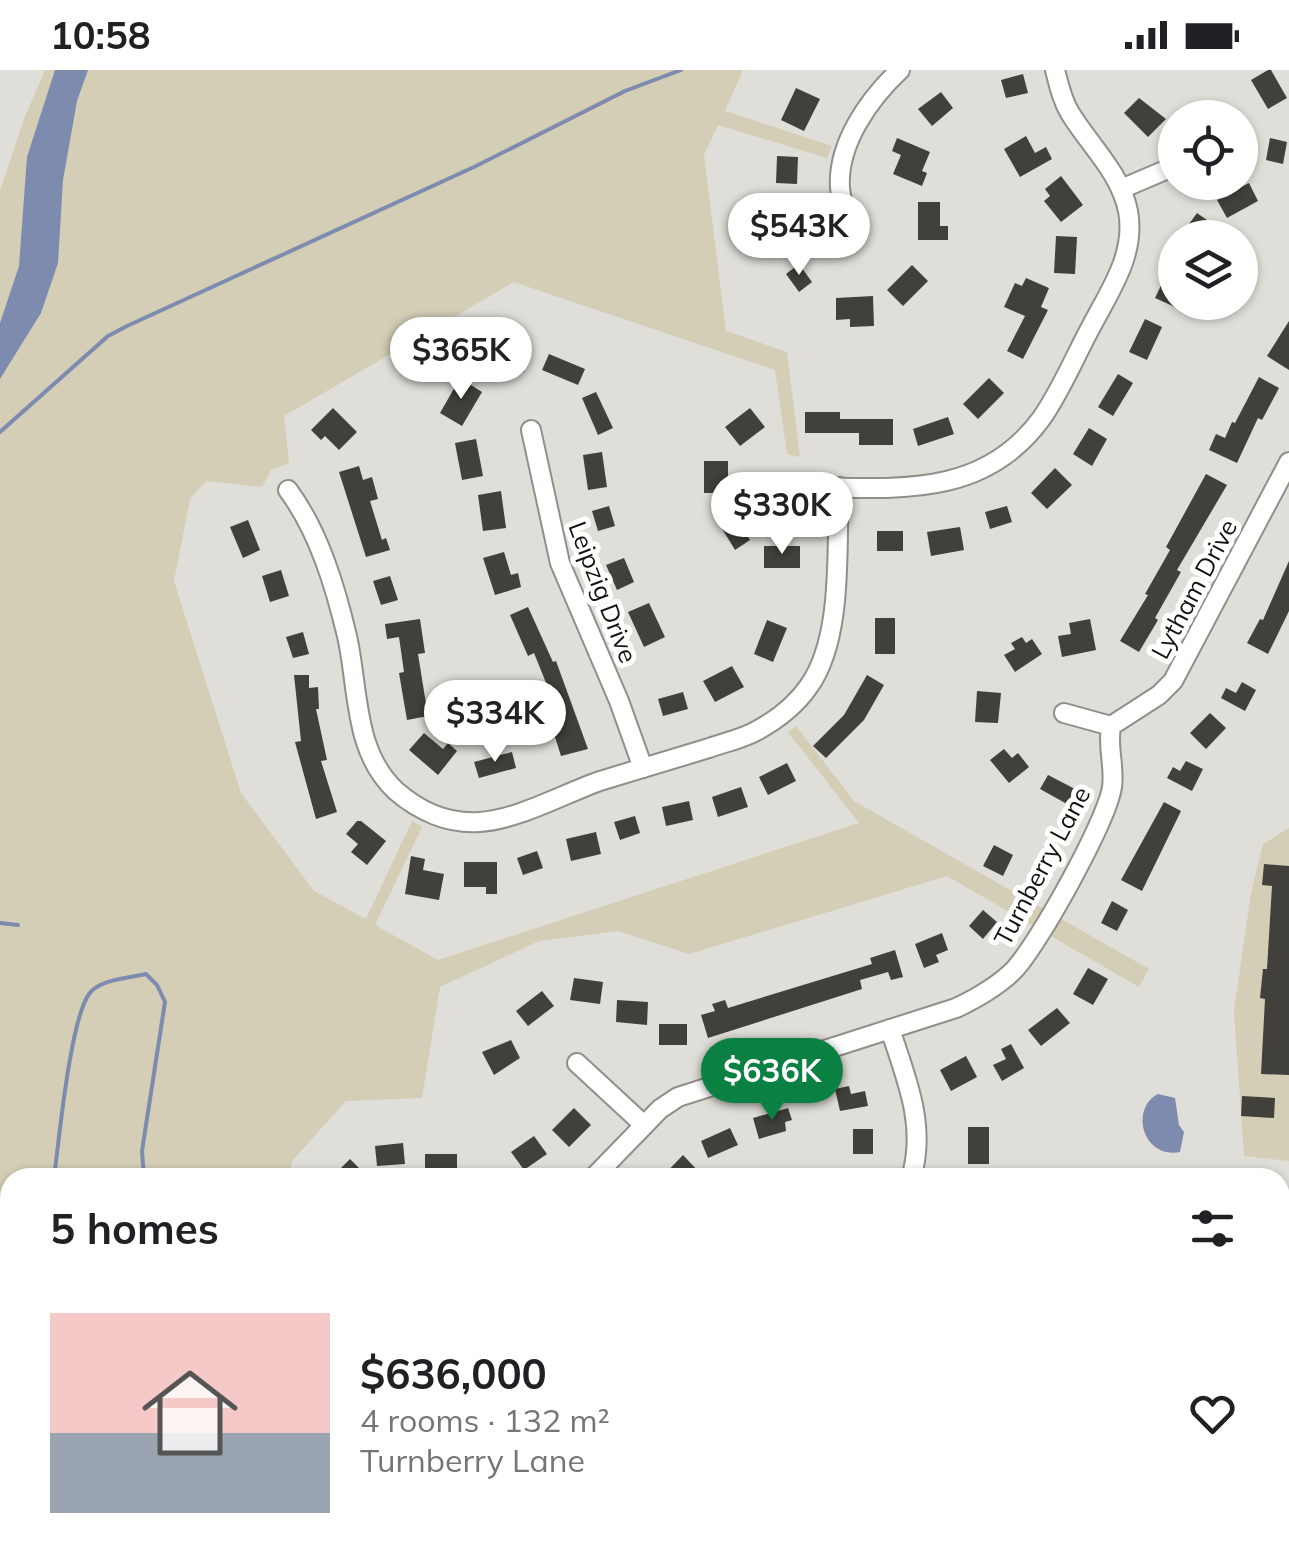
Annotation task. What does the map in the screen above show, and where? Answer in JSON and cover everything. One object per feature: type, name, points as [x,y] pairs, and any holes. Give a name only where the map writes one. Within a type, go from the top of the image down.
[{"type":"street","points":[[854,234],[840,189],[842,163],[864,113],[900,70]]},
{"type":"street","points":[[788,487],[932,486],[955,481],[1002,458],[1022,441],[1046,410],[1121,269],[1128,249],[1129,228],[1121,189],[1069,111],[1055,70]]},
{"type":"street","points":[[1121,189],[1158,173]]},
{"type":"street","name":"Leipzig Drive","points":[[531,430],[560,564],[619,701],[643,768]]},
{"type":"street","name":"Lytham Drive","points":[[1111,726],[1159,695],[1179,672],[1289,462]]},
{"type":"street","points":[[288,490],[309,519],[340,611],[356,682],[364,743],[380,774],[418,806],[447,819],[482,822],[759,730],[788,710],[811,684],[822,664],[831,630],[839,486]]},
{"type":"street","points":[[1064,713],[1111,726]]},
{"type":"street","name":"Turnberry Lane","points":[[603,1168],[669,1103],[698,1089],[956,1008],[981,996],[1011,973],[1028,955],[1103,816],[1112,787],[1111,726]]},
{"type":"street","points":[[890,1029],[918,1120],[913,1168]]},
{"type":"street","points":[[577,1063],[644,1125]]},
{"type":"shaded area","points":[[45,70],[743,70],[725,111],[832,146],[827,158],[718,125],[704,155],[726,331],[787,352],[800,457],[787,454],[775,370],[514,282],[284,416],[289,463],[271,470],[262,487],[206,481],[190,499],[174,581],[241,793],[314,891],[366,919],[412,821],[422,827],[375,925],[438,960],[859,823],[788,732],[796,726],[854,801],[1149,969],[1139,987],[947,876],[689,954],[618,931],[539,941],[440,987],[422,1098],[346,1101],[292,1161],[290,1168],[0,1168],[0,191]]},
{"type":"shaded area","points":[[1289,828],[1289,1161],[1244,1156],[1234,1011],[1251,893],[1263,844]]},
{"type":"water","points":[[55,70],[88,70],[77,101],[63,180],[58,263],[41,313],[0,379],[0,323],[19,266],[27,157]]},
{"type":"water","points":[[1158,1094],[1175,1098],[1179,1125],[1184,1132],[1180,1152],[1157,1148],[1144,1131],[1144,1110]]},
{"type":"building","points":[[1268,70],[1287,98],[1268,109],[1251,80]]},
{"type":"building","points":[[1023,74],[1028,93],[1006,98],[1001,80]]},
{"type":"building","points":[[796,88],[820,99],[804,131],[781,120]]},
{"type":"building","points":[[941,92],[953,108],[932,126],[918,109]]},
{"type":"building","points":[[1139,98],[1158,113],[1158,127],[1148,137],[1124,113]]},
{"type":"building","points":[[1026,136],[1035,153],[1046,147],[1052,159],[1020,177],[1004,149]]},
{"type":"building","points":[[897,138],[930,152],[922,171],[927,173],[922,186],[893,174],[901,155],[892,151]]},
{"type":"building","points":[[1270,138],[1287,142],[1283,164],[1266,160]]},
{"type":"building","points":[[777,156],[798,157],[797,184],[776,183]]},
{"type":"building","points":[[1061,176],[1083,205],[1061,222],[1044,201],[1050,196],[1045,189]]},
{"type":"building","points":[[1217,200],[1258,200],[1258,201],[1227,218]]},
{"type":"building","points":[[918,202],[940,202],[940,226],[948,226],[948,240],[918,240]]},
{"type":"building","points":[[775,211],[793,211],[793,249],[775,249]]},
{"type":"building","points":[[1056,236],[1077,237],[1075,274],[1054,273]]},
{"type":"building","points":[[799,264],[812,282],[799,292],[786,274]]},
{"type":"building","points":[[912,265],[928,281],[903,306],[887,290]]},
{"type":"building","points":[[1026,278],[1049,288],[1041,307],[1048,310],[1023,359],[1007,351],[1025,316],[1004,307],[1015,283],[1022,286]]},
{"type":"building","points":[[873,296],[874,326],[850,327],[850,319],[836,320],[836,298]]},
{"type":"building","points":[[1145,319],[1162,327],[1147,360],[1129,352]]},
{"type":"building","points":[[1289,321],[1289,370],[1267,356]]},
{"type":"building","points":[[516,353],[524,372],[504,380],[496,362]]},
{"type":"building","points":[[549,354],[585,369],[578,385],[542,370]]},
{"type":"building","points":[[1118,374],[1133,383],[1113,416],[1098,407]]},
{"type":"building","points":[[1259,377],[1279,388],[1262,420],[1258,418],[1237,463],[1209,450],[1216,434],[1225,438]]},
{"type":"building","points":[[460,378],[482,392],[462,426],[440,413]]},
{"type":"building","points":[[989,378],[1004,393],[978,419],[963,404]]},
{"type":"building","points":[[596,392],[613,428],[598,435],[582,398]]},
{"type":"building","points":[[333,408],[357,432],[339,450],[325,436],[321,440],[311,430]]},
{"type":"building","points":[[750,408],[765,427],[740,446],[725,427]]},
{"type":"building","points":[[805,412],[840,412],[840,419],[893,419],[893,445],[859,445],[859,433],[805,433]]},
{"type":"building","points":[[948,417],[954,434],[918,446],[913,429]]},
{"type":"building","points":[[1089,428],[1107,439],[1092,466],[1073,454]]},
{"type":"building","points":[[476,439],[483,476],[462,480],[455,443]]},
{"type":"building","points":[[602,452],[607,487],[588,490],[583,455]]},
{"type":"building","points":[[704,461],[728,461],[728,493],[704,493]]},
{"type":"building","points":[[359,466],[363,480],[372,477],[378,499],[370,501],[382,540],[386,538],[390,550],[366,557],[339,472]]},
{"type":"building","points":[[1055,468],[1072,485],[1047,509],[1031,493]]},
{"type":"building","points":[[1206,474],[1227,485],[1177,570],[1181,572],[1139,652],[1120,641],[1148,595],[1145,594],[1170,550],[1166,547]]},
{"type":"building","points":[[501,491],[506,528],[483,531],[478,495]]},
{"type":"building","points":[[609,506],[615,526],[598,531],[592,511]]},
{"type":"building","points":[[1007,506],[1012,522],[990,529],[985,512]]},
{"type":"building","points":[[730,508],[750,540],[735,550],[715,517]]},
{"type":"building","points":[[248,520],[260,550],[243,558],[230,527]]},
{"type":"building","points":[[960,527],[964,550],[931,556],[927,532]]},
{"type":"building","points":[[877,531],[903,531],[903,551],[877,551]]},
{"type":"building","points":[[764,546],[800,546],[800,568],[764,568]]},
{"type":"building","points":[[504,552],[511,575],[518,573],[521,587],[495,595],[483,558]]},
{"type":"building","points":[[624,558],[634,582],[617,590],[606,565]]},
{"type":"building","points":[[1289,561],[1289,611],[1268,654],[1247,643],[1260,619],[1263,620]]},
{"type":"building","points":[[281,570],[289,596],[270,602],[262,576]]},
{"type":"building","points":[[390,576],[398,600],[381,605],[373,581]]},
{"type":"building","points":[[649,603],[665,637],[644,647],[628,612]]},
{"type":"building","points":[[528,607],[553,662],[556,661],[588,749],[561,756],[549,718],[559,715],[534,653],[528,656],[510,615]]},
{"type":"building","points":[[875,618],[895,618],[895,654],[875,654]]},
{"type":"building","points":[[420,619],[425,653],[418,654],[428,716],[407,720],[399,673],[404,672],[399,637],[387,639],[385,624]]},
{"type":"building","points":[[1090,619],[1096,650],[1062,657],[1058,636],[1071,634],[1069,623]]},
{"type":"building","points":[[767,620],[787,628],[773,662],[754,654]]},
{"type":"building","points":[[303,632],[309,654],[293,658],[286,637]]},
{"type":"building","points":[[1022,637],[1026,643],[1032,639],[1042,654],[1015,672],[1004,655],[1015,649],[1011,643]]},
{"type":"building","points":[[732,666],[744,687],[715,702],[703,681]]},
{"type":"building","points":[[294,675],[309,675],[309,688],[318,687],[316,709],[327,760],[321,761],[337,812],[316,819],[295,742],[301,741]]},
{"type":"building","points":[[867,675],[884,685],[864,720],[826,758],[813,746],[844,715]]},
{"type":"building","points":[[1242,682],[1256,690],[1245,711],[1221,698],[1226,688],[1236,693]]},
{"type":"building","points":[[977,691],[1001,693],[998,723],[975,722]]},
{"type":"building","points":[[683,692],[688,709],[663,716],[658,699]]},
{"type":"building","points":[[1210,713],[1226,728],[1206,749],[1190,733]]},
{"type":"building","points":[[424,733],[443,749],[448,743],[457,751],[438,775],[409,750]]},
{"type":"building","points":[[1004,749],[1012,758],[1018,753],[1029,767],[1009,783],[990,760]]},
{"type":"building","points":[[512,752],[516,768],[479,778],[474,762]]},
{"type":"building","points":[[1186,761],[1203,769],[1192,791],[1167,778],[1173,767],[1180,771]]},
{"type":"building","points":[[787,763],[796,781],[768,795],[759,777]]},
{"type":"building","points":[[1048,775],[1075,789],[1067,804],[1040,789]]},
{"type":"building","points":[[741,787],[748,807],[718,817],[712,797]]},
{"type":"building","points":[[689,801],[693,820],[666,826],[662,807]]},
{"type":"building","points":[[1164,802],[1181,811],[1142,891],[1121,880]]},
{"type":"building","points":[[635,816],[640,833],[620,840],[614,822]]},
{"type":"building","points":[[357,821],[386,841],[367,865],[351,852],[358,844],[346,834]]},
{"type":"building","points":[[596,832],[601,854],[571,861],[566,839]]},
{"type":"building","points":[[994,845],[1013,855],[1003,876],[983,866]]},
{"type":"building","points":[[537,851],[543,868],[523,875],[517,858]]},
{"type":"building","points":[[411,856],[425,859],[423,870],[444,874],[439,900],[405,894]]},
{"type":"building","points":[[464,862],[497,862],[497,894],[486,894],[486,887],[464,887]]},
{"type":"building","points":[[1264,864],[1289,866],[1289,1075],[1261,1074],[1265,999],[1260,998],[1263,969],[1267,969],[1272,886],[1262,885]]},
{"type":"building","points":[[1112,901],[1128,910],[1117,931],[1101,923]]},
{"type":"building","points":[[983,910],[997,922],[983,939],[969,926]]},
{"type":"building","points":[[942,933],[948,950],[936,955],[939,962],[924,968],[915,944]]},
{"type":"building","points":[[895,950],[903,977],[891,980],[888,972],[860,980],[862,989],[708,1038],[701,1015],[715,1011],[712,1004],[725,1000],[728,1008],[872,964],[870,958]]},
{"type":"building","points":[[1088,968],[1108,979],[1093,1005],[1073,994]]},
{"type":"building","points":[[574,978],[603,982],[600,1004],[570,1000]]},
{"type":"building","points":[[542,991],[554,1006],[528,1026],[516,1011]]},
{"type":"building","points":[[617,1000],[648,1002],[647,1025],[616,1022]]},
{"type":"building","points":[[1057,1008],[1070,1023],[1041,1046],[1028,1030]]},
{"type":"building","points":[[659,1024],[687,1024],[687,1045],[659,1045]]},
{"type":"building","points":[[511,1040],[520,1058],[494,1075],[482,1052]]},
{"type":"building","points":[[1011,1044],[1024,1068],[1002,1081],[993,1065],[1006,1059],[1001,1049]]},
{"type":"building","points":[[966,1056],[977,1077],[951,1091],[940,1070]]},
{"type":"building","points":[[849,1086],[851,1094],[865,1091],[868,1106],[840,1111],[835,1089]]},
{"type":"building","points":[[1242,1096],[1275,1098],[1274,1118],[1241,1116]]},
{"type":"building","points":[[574,1108],[591,1125],[569,1147],[552,1130]]},
{"type":"building","points":[[788,1108],[792,1120],[785,1122],[786,1131],[759,1139],[753,1118]]},
{"type":"building","points":[[968,1127],[989,1127],[989,1164],[968,1164]]},
{"type":"building","points":[[730,1128],[738,1145],[708,1158],[701,1141]]},
{"type":"building","points":[[853,1129],[873,1129],[873,1154],[853,1154]]},
{"type":"building","points":[[534,1136],[547,1154],[523,1168],[511,1152]]},
{"type":"building","points":[[403,1143],[405,1164],[377,1166],[375,1146]]},
{"type":"building","points":[[425,1154],[457,1154],[457,1168],[425,1168]]},
{"type":"building","points":[[683,1155],[695,1168],[671,1168]]},
{"type":"building","points":[[350,1159],[359,1168],[341,1168]]},
{"type":"waterway","points":[[0,432],[108,336],[474,167],[625,91],[681,70]]},
{"type":"waterway","points":[[0,923],[18,925]]},
{"type":"waterway","points":[[55,1168],[66,1082],[82,1008],[89,994],[100,985],[146,974],[165,1002],[142,1151],[143,1168]]}]
